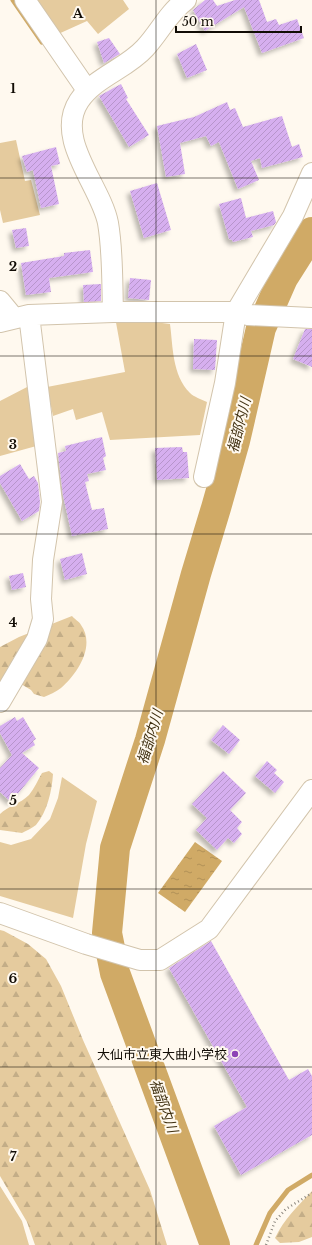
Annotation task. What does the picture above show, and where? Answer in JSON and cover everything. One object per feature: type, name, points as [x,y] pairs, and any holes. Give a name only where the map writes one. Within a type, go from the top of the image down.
[{"type":"street","points":[[25,0],[87,90]]},
{"type":"street","points":[[113,312],[111,239],[108,222],[103,204],[75,148],[72,130],[78,103],[87,90],[145,48],[179,2]]},
{"type":"street","points":[[204,477],[242,313],[292,216],[312,173]]},
{"type":"street","points":[[0,301],[14,318],[52,502],[43,560],[43,619],[37,639],[0,702]]},
{"type":"street","points":[[14,318],[113,312],[242,313],[309,318]]},
{"type":"street","points":[[0,913],[86,944],[140,960],[160,960],[209,929],[312,790]]},
{"type":"path","points":[[266,1245],[275,1221],[286,1209],[312,1193]]},
{"type":"green space","points":[[33,0],[123,0],[129,9],[98,34],[87,21],[56,35]]},
{"type":"green space","points":[[16,140],[25,181],[31,180],[40,215],[3,223],[0,210],[0,143]]},
{"type":"green space","points":[[115,317],[170,324],[174,360],[180,378],[190,393],[207,402],[200,435],[110,440],[102,412],[76,420],[73,409],[53,416],[47,387],[125,372]]},
{"type":"green space","points":[[29,386],[40,445],[0,456],[0,401]]},
{"type":"green space","points":[[72,616],[81,625],[85,633],[86,642],[83,659],[67,682],[57,691],[44,697],[34,694],[31,690],[21,684],[0,691],[0,647],[19,637]]},
{"type":"green space","points":[[49,771],[53,774],[50,794],[46,808],[36,825],[22,833],[0,830],[0,814],[29,795],[42,773]]},
{"type":"green space","points":[[62,777],[97,801],[86,844],[73,918],[0,896],[0,842],[11,845],[31,839],[50,819],[58,798]]},
{"type":"green space","points":[[0,930],[28,944],[46,959],[61,986],[83,1040],[150,1190],[167,1245],[35,1245],[27,1222],[0,1176]]},
{"type":"green space","points":[[0,1186],[22,1221],[29,1245],[0,1245]]},
{"type":"green space","points":[[312,1191],[312,1237],[299,1242],[280,1243],[275,1238],[279,1231],[292,1213]]},
{"type":"water","points":[[195,842],[222,861],[185,912],[158,893]]},
{"type":"building","points":[[205,0],[213,0],[217,6],[235,0],[259,0],[267,22],[276,19],[279,25],[297,19],[304,38],[262,53],[244,7],[205,31],[193,10]]},
{"type":"building","points":[[109,38],[120,54],[104,63],[97,42]]},
{"type":"building","points":[[196,44],[207,70],[187,78],[177,54]]},
{"type":"building","points":[[121,84],[128,98],[126,99],[149,135],[129,147],[99,96]]},
{"type":"building","points":[[227,102],[230,110],[235,108],[243,127],[282,116],[292,147],[299,144],[303,157],[262,168],[260,158],[251,161],[259,180],[238,189],[219,142],[211,146],[206,136],[180,143],[185,174],[166,177],[157,126],[194,117]]},
{"type":"building","points":[[56,147],[60,164],[51,166],[59,204],[41,208],[33,170],[27,172],[22,156]]},
{"type":"building","points":[[157,183],[171,230],[144,238],[130,191]]},
{"type":"building","points":[[241,198],[246,218],[273,211],[276,222],[274,225],[251,231],[253,237],[233,242],[229,239],[219,204]]},
{"type":"building","points":[[26,228],[29,246],[16,248],[12,230]]},
{"type":"building","points":[[90,250],[93,272],[49,278],[51,292],[26,295],[21,263],[64,256],[64,253]]},
{"type":"building","points":[[130,278],[151,280],[149,300],[128,298]]},
{"type":"building","points":[[101,284],[101,301],[84,302],[83,285]]},
{"type":"building","points":[[305,329],[312,329],[312,367],[293,359]]},
{"type":"building","points":[[194,339],[217,340],[215,370],[193,369]]},
{"type":"building","points":[[102,437],[106,456],[103,458],[106,470],[87,474],[89,481],[85,482],[92,510],[104,508],[108,529],[72,536],[63,495],[58,453],[66,451],[65,446]]},
{"type":"building","points":[[182,447],[183,452],[187,452],[189,478],[157,480],[155,448]]},
{"type":"building","points":[[20,464],[29,479],[34,476],[38,483],[40,502],[39,511],[22,521],[0,483],[0,476]]},
{"type":"building","points":[[82,553],[87,574],[65,580],[60,559]]},
{"type":"building","points":[[23,573],[26,587],[12,590],[9,576]]},
{"type":"building","points":[[15,717],[17,721],[23,717],[36,739],[33,741],[35,745],[22,753],[39,768],[11,802],[0,792],[0,768],[12,755],[0,733],[0,726]]},
{"type":"building","points":[[223,725],[240,740],[229,754],[211,740]]},
{"type":"building","points":[[267,761],[277,770],[274,773],[284,782],[275,793],[255,776]]},
{"type":"building","points":[[223,771],[246,793],[230,810],[242,822],[237,828],[242,834],[234,843],[228,838],[217,850],[196,830],[207,818],[192,804]]},
{"type":"building","points":[[211,941],[289,1080],[308,1069],[312,1076],[312,1135],[241,1175],[214,1126],[247,1107],[169,968]]},
{"type":"waterway","points":[[13,0],[42,42]]},
{"type":"waterway","name":"福部内川","points":[[215,1245],[115,973],[107,933],[115,848],[150,740],[235,441],[261,328],[283,278],[312,232]]},
{"type":"waterway","points":[[256,1245],[270,1213],[288,1190],[312,1175]]},
{"type":"place","name":"大仙市立東大曲小学校","points":[[235,1054]]}]
